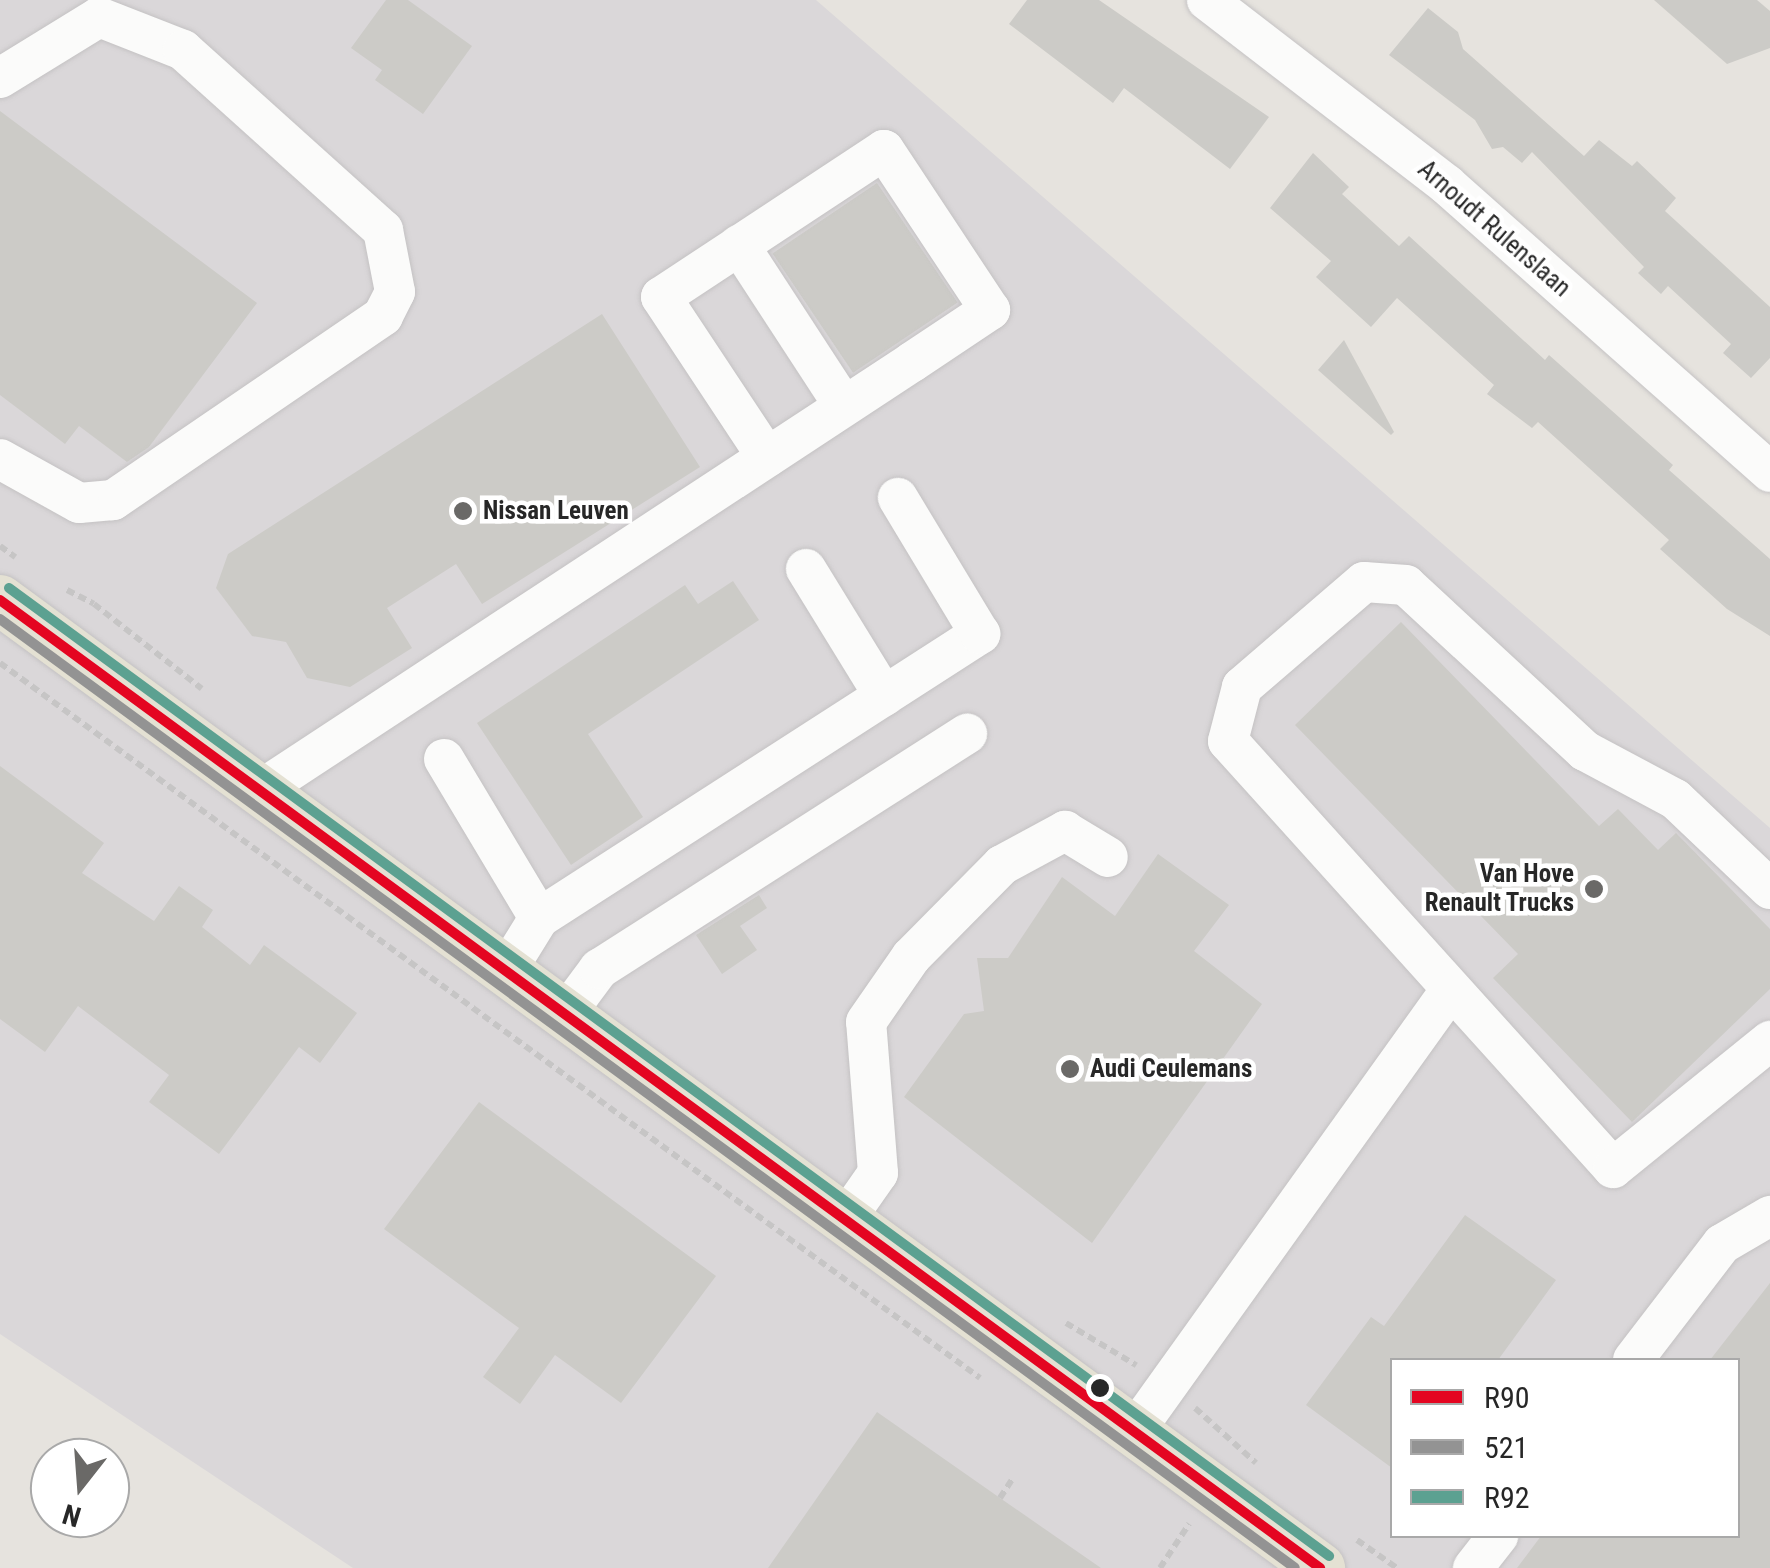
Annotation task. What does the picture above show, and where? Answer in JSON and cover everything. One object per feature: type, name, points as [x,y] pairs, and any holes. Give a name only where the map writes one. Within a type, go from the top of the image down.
[{"type":"main road","points":[[4,610],[262,789],[843,1222],[1134,1432],[1293,1559]]},
{"type":"street","name":"Arnoudt Rulenslaan","points":[[1207,0],[1446,185],[1770,472]]},
{"type":"street","points":[[0,78],[100,16],[183,50],[382,230],[395,292],[383,316],[113,500],[79,503],[0,458]]},
{"type":"street","points":[[262,789],[767,457],[990,310],[884,150],[661,297],[767,457]]},
{"type":"street","points":[[739,245],[844,406]]},
{"type":"street","points":[[506,973],[539,918],[980,634],[898,498]]},
{"type":"street","points":[[806,569],[884,696]]},
{"type":"street","points":[[1770,889],[1675,799],[1585,750],[1406,585],[1364,582],[1242,687],[1228,740],[1449,992],[1613,1168],[1770,1041]]},
{"type":"street","points":[[564,1016],[599,969],[968,734]]},
{"type":"street","points":[[444,759],[539,918]]},
{"type":"street","points":[[843,1222],[878,1173],[866,1022],[911,957],[1002,865],[1065,831],[1108,858]]},
{"type":"street","points":[[1134,1432],[1449,992]]},
{"type":"street","points":[[1635,1358],[1722,1244],[1770,1216]]},
{"type":"street","points":[[1473,1568],[1496,1538]]},
{"type":"path","points":[[0,663],[991,1385]]},
{"type":"path","points":[[1000,1498],[1013,1478]]},
{"type":"path","points":[[1176,1512],[1206,1534]]},
{"type":"path","points":[[1160,1568],[1190,1523]]},
{"type":"shaded area","points":[[0,0],[816,0],[1770,828],[1770,1568],[353,1568],[0,1334]]},
{"type":"building","points":[[386,0],[408,0],[472,46],[423,114],[375,80],[382,70],[351,48]]},
{"type":"building","points":[[1027,0],[1099,0],[1269,117],[1230,169],[1124,88],[1113,103],[1009,24]]},
{"type":"building","points":[[1654,0],[1757,0],[1770,11],[1770,48],[1727,64]]},
{"type":"building","points":[[1428,8],[1458,32],[1463,49],[1584,156],[1599,140],[1632,166],[1637,161],[1676,198],[1665,211],[1770,307],[1770,358],[1751,378],[1723,353],[1731,344],[1668,286],[1661,294],[1638,273],[1644,267],[1532,152],[1522,163],[1503,147],[1492,149],[1475,120],[1389,55]]},
{"type":"building","points":[[0,111],[257,303],[149,447],[127,462],[79,426],[65,444],[0,395]]},
{"type":"building","points":[[1313,153],[1349,187],[1342,194],[1399,246],[1409,236],[1545,360],[1549,355],[1673,465],[1669,470],[1770,559],[1770,636],[1727,609],[1660,549],[1669,540],[1538,422],[1532,428],[1487,394],[1494,385],[1397,298],[1371,327],[1316,277],[1331,261],[1270,208]]},
{"type":"building","points":[[877,183],[958,302],[853,373],[773,253]]},
{"type":"building","name":"Nissan Leuven","points":[[602,314],[700,467],[482,604],[456,564],[387,608],[412,648],[350,687],[307,678],[286,642],[252,636],[216,588],[228,554]]},
{"type":"building","points":[[1344,340],[1394,432],[1391,435],[1318,370]]},
{"type":"building","points":[[733,581],[759,620],[588,734],[643,817],[571,865],[477,723],[685,585],[698,604]]},
{"type":"building","name":"Van Hove Renault Trucks","points":[[1401,622],[1599,826],[1618,809],[1658,850],[1676,833],[1770,929],[1770,989],[1632,1122],[1493,978],[1518,954],[1295,725]]},
{"type":"building","points":[[0,766],[104,843],[82,873],[154,921],[179,886],[213,910],[202,927],[250,965],[264,945],[357,1013],[320,1063],[299,1047],[219,1154],[149,1102],[169,1075],[78,1006],[45,1052],[0,1019]]},
{"type":"building","name":"Audi Ceulemans","points":[[1158,854],[1229,905],[1194,951],[1262,1004],[1092,1243],[904,1097],[964,1014],[984,1011],[977,958],[1008,958],[1062,877],[1115,916]]},
{"type":"building","points":[[759,895],[767,908],[740,926],[757,950],[722,974],[696,935]]},
{"type":"building","points":[[479,1102],[716,1276],[621,1403],[555,1355],[520,1404],[483,1377],[519,1328],[384,1229]]},
{"type":"building","points":[[1465,1215],[1556,1280],[1499,1358],[1390,1358],[1390,1467],[1306,1405],[1371,1317],[1384,1326]]},
{"type":"building","points":[[1770,1283],[1770,1568],[1517,1568],[1540,1538],[1740,1538],[1740,1358],[1712,1358]]},
{"type":"building","points":[[877,1412],[1000,1498],[1101,1568],[768,1568]]},
{"type":"transit line","name":"R92","points":[[9,588],[1329,1556]]},
{"type":"transit line","name":"R90","points":[[0,600],[1320,1568]]},
{"type":"transit line","name":"521","points":[[0,619],[1295,1568]]},
{"type":"place","name":"Nissan Leuven","points":[[463,511]]},
{"type":"place","name":"Van Hove Renault Trucks","points":[[1594,889]]},
{"type":"place","name":"Audi Ceulemans","points":[[1070,1069]]}]
